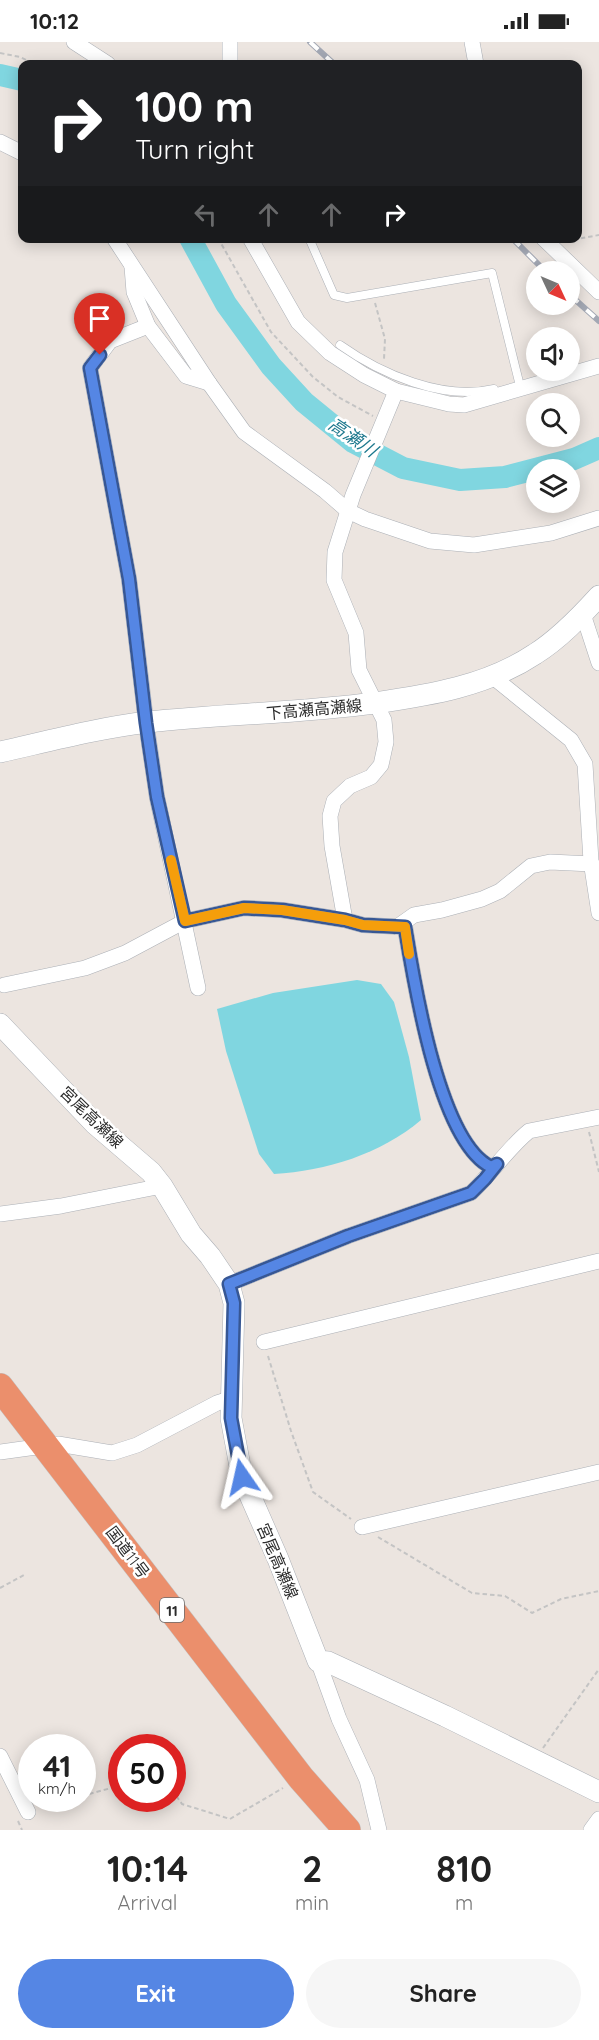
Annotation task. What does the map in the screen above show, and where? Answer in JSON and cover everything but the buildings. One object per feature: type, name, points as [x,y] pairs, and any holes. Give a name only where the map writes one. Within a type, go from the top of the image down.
[{"type":"highway","name":"国道11号","points":[[0,1387],[301,1778],[347,1830]]},
{"type":"main road","name":"下高瀬高瀬線","points":[[0,752],[70,736],[146,723],[340,707],[429,695],[493,677],[536,654],[583,614],[599,596]]},
{"type":"main road","name":"宮尾高瀬線","points":[[0,1024],[96,1124],[151,1172],[162,1186],[190,1234],[210,1256],[229,1284],[234,1303],[231,1418],[242,1477],[278,1559],[318,1661]]},
{"type":"main road","points":[[318,1661],[328,1662],[413,1701],[599,1792]]},
{"type":"street","points":[[74,42],[102,60]]},
{"type":"street","points":[[230,42],[230,60]]},
{"type":"street","points":[[472,42],[475,60]]},
{"type":"street","points":[[0,142],[18,151]]},
{"type":"street","points":[[117,243],[244,432],[325,491],[348,511],[430,541],[474,545],[551,533],[599,518]]},
{"type":"street","points":[[253,243],[298,322],[330,353],[394,394],[464,405],[520,386],[599,366]]},
{"type":"street","points":[[547,243],[599,292]]},
{"type":"street","points":[[132,264],[134,292],[148,326],[186,376],[209,382]]},
{"type":"street","points":[[148,326],[110,341],[90,368],[129,579],[157,797],[198,988]]},
{"type":"street","points":[[345,920],[332,846],[330,816],[334,801],[350,786],[371,777],[381,765],[386,742],[384,720],[359,670],[356,633],[334,580],[335,552],[353,495],[394,394]]},
{"type":"street","points":[[583,614],[599,663]]},
{"type":"street","points":[[493,677],[571,740],[585,764],[592,864],[599,913]]},
{"type":"street","points":[[397,927],[414,915],[482,899],[500,891],[531,866],[549,862],[592,864]]},
{"type":"street","points":[[4,985],[85,968],[125,954],[185,921],[244,908],[282,910],[363,925],[405,927],[416,995],[443,1097],[452,1119],[471,1150],[482,1163],[491,1167],[497,1164]]},
{"type":"street","points":[[229,1284],[348,1236],[471,1193],[529,1131],[592,1118]]},
{"type":"street","points":[[0,1214],[61,1206],[162,1186]]},
{"type":"street","points":[[264,1342],[599,1261]]},
{"type":"street","points":[[0,1452],[58,1444],[112,1453],[137,1445],[218,1403],[233,1398]]},
{"type":"street","points":[[362,1527],[599,1472]]},
{"type":"street","points":[[318,1661],[339,1719],[367,1780],[379,1830]]},
{"type":"street","points":[[0,1756],[18,1792]]},
{"type":"street","points":[[591,1830],[599,1819]]},
{"type":"lane","points":[[311,243],[334,295],[347,298],[492,273],[520,386],[478,393],[447,390],[412,382],[384,371],[340,345]]},
{"type":"path","points":[[0,53],[26,60]]},
{"type":"path","points":[[582,237],[599,235]]},
{"type":"path","points":[[221,243],[271,332],[313,377],[338,397],[376,418]]},
{"type":"path","points":[[372,294],[385,339],[384,371]]},
{"type":"path","points":[[592,1118],[599,1172]]},
{"type":"path","points":[[264,1342],[291,1431],[313,1492],[362,1527],[472,1593],[505,1596],[532,1612],[561,1599],[599,1591]]},
{"type":"path","points":[[0,1588],[24,1575]]},
{"type":"path","points":[[534,1761],[599,1669]]},
{"type":"path","points":[[186,1805],[230,1820],[301,1778]]},
{"type":"water","points":[[357,980],[381,984],[394,1002],[409,1057],[421,1120],[388,1142],[352,1159],[313,1169],[274,1174],[259,1154],[226,1051],[217,1009],[273,993]]},
{"type":"waterway","name":"高瀬川","points":[[0,75],[18,79]]},
{"type":"waterway","name":"高瀬川","points":[[193,243],[226,304],[271,366],[304,402],[353,442],[403,468],[460,480],[505,477],[574,459],[599,448]]},
{"type":"railway","points":[[310,42],[330,60]]},
{"type":"railway","points":[[517,243],[535,261]]},
{"type":"railway","points":[[580,304],[599,321]]},
{"type":"slow traffic","points":[[171,860],[185,921],[244,908],[282,910],[363,925],[405,927],[409,954]]},
{"type":"route","points":[[100,355],[90,368],[129,579],[157,797],[185,921],[244,908],[282,910],[363,925],[405,927],[416,995],[443,1097],[452,1119],[471,1150],[482,1163],[491,1167],[497,1164],[471,1193],[348,1236],[229,1284],[234,1303],[231,1418],[242,1477]]}]
